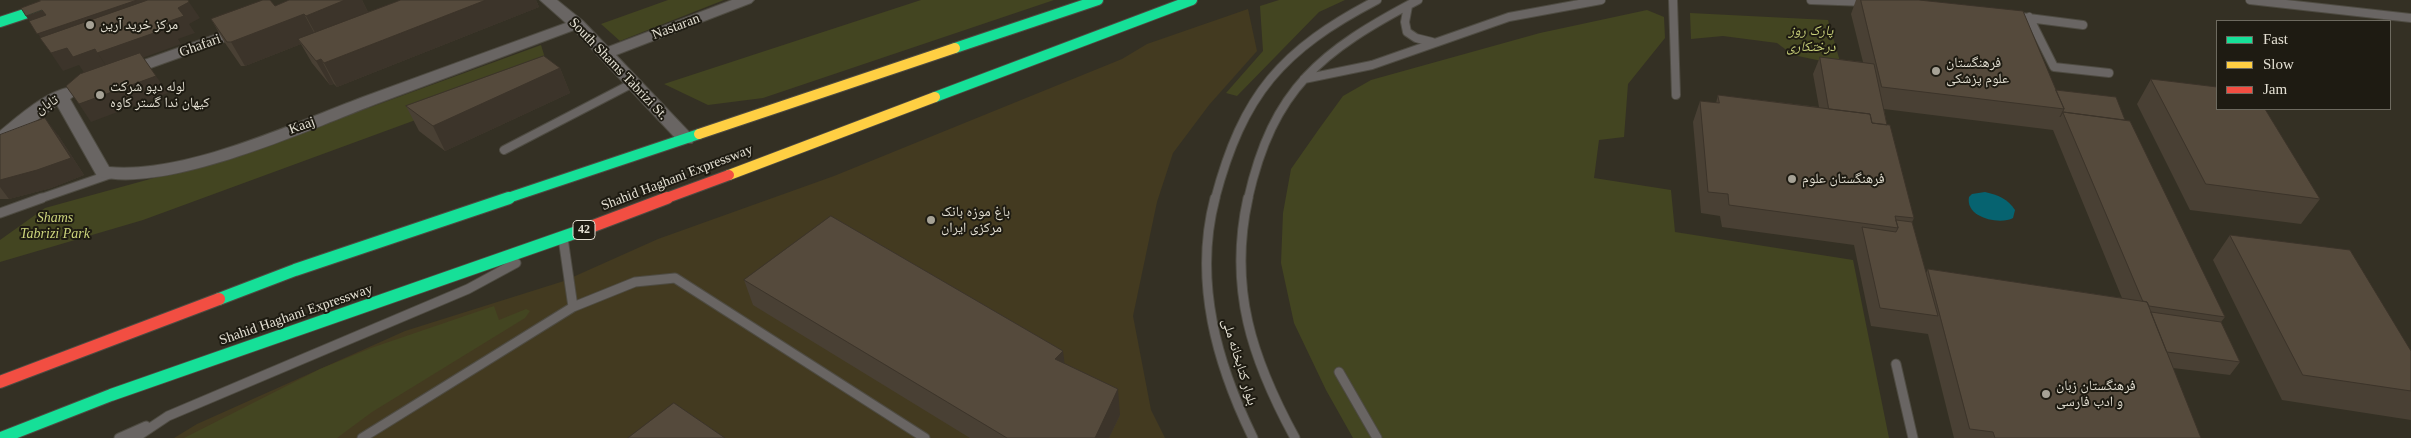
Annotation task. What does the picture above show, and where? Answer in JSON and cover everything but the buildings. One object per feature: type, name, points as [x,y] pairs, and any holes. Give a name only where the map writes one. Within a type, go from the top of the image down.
[{"type":"main road","points":[[0,22],[67,0]]},
{"type":"main road","points":[[0,382],[295,270],[1098,0]]},
{"type":"main road","name":"Shahid Haghani Expressway","points":[[1,438],[111,395],[564,237],[1192,0]]},
{"type":"main road","points":[[1163,11],[1206,0]]},
{"type":"street","name":"South Shams Tabrizi St.","points":[[548,0],[577,24],[686,139]]},
{"type":"street","name":"Nastaran","points":[[605,54],[746,0]]},
{"type":"street","name":"Ghafari","points":[[110,78],[264,23]]},
{"type":"street","name":"Kaaj","points":[[111,174],[130,174],[169,168],[243,148],[577,24]]},
{"type":"street","name":"تابان","points":[[0,140],[30,115],[60,96],[84,87]]},
{"type":"street","points":[[60,96],[103,172],[111,174]]},
{"type":"lane","name":"بلوار کتابخانه ملی","points":[[1253,438],[1234,404],[1212,332],[1205,266],[1213,202],[1229,151],[1254,99],[1293,53],[1342,18],[1377,0]]},
{"type":"lane","points":[[1296,438],[1271,395],[1248,328],[1240,267],[1246,206],[1260,156],[1283,106],[1304,79],[1318,63],[1363,30],[1418,0]]},
{"type":"lane","points":[[1304,79],[1372,65],[1433,42],[1509,17],[1601,0]]},
{"type":"lane","points":[[1673,0],[1676,96]]},
{"type":"lane","points":[[1811,0],[1874,2]]},
{"type":"lane","points":[[2250,0],[2411,18]]},
{"type":"lane","points":[[1408,6],[1403,22],[1405,29],[1418,40],[1433,42]]},
{"type":"lane","points":[[2002,14],[2083,25]]},
{"type":"lane","points":[[2029,17],[2054,67],[2110,73]]},
{"type":"lane","points":[[504,150],[633,83]]},
{"type":"lane","points":[[0,213],[111,174]]},
{"type":"lane","points":[[119,438],[468,288],[564,237],[573,307]]},
{"type":"lane","points":[[362,438],[549,320],[573,307],[637,280],[661,277],[675,278],[925,438]]},
{"type":"lane","points":[[1896,364],[1914,438]]},
{"type":"lane","points":[[1339,372],[1377,438]]},
{"type":"lane","points":[[135,438],[168,416]]},
{"type":"shaded area","name":"باغ موزه بانک مرکزی ایران","points":[[1248,9],[1257,51],[1209,105],[1173,153],[1157,202],[1133,316],[1151,410],[1165,438],[174,438],[197,424],[405,331],[564,281],[658,239],[834,176],[1122,59],[1147,44]]},
{"type":"green space","points":[[668,0],[724,0],[620,41],[601,24]]},
{"type":"green space","points":[[921,0],[1054,0],[763,98],[708,105],[664,84]]},
{"type":"green space","points":[[1279,0],[1345,0],[1319,12],[1237,96],[1226,93],[1263,51],[1260,6]]},
{"type":"green space","points":[[1647,10],[1664,17],[1665,38],[1628,84],[1624,137],[1599,140],[1594,178],[1671,190],[1675,232],[1853,260],[1889,438],[1353,438],[1326,390],[1294,323],[1281,263],[1283,213],[1291,169],[1343,96],[1371,80],[1540,33]]},
{"type":"green space","name":"پارک روز درختکاری","points":[[1690,13],[1828,20],[1841,65],[1793,55],[1777,43],[1723,36],[1691,39]]},
{"type":"green space","name":"Shams Tabrizi Park","points":[[541,45],[549,71],[143,220],[0,262],[0,240],[45,208],[248,152]]},
{"type":"green space","points":[[494,306],[499,320],[526,309],[530,311],[525,318],[372,412],[337,438],[184,438],[320,369],[371,348]]},
{"type":"water","points":[[1985,192],[2006,200],[2015,210],[2013,218],[2000,221],[1992,220],[1978,215],[1972,210],[1969,204],[1969,197],[1972,194]]},
{"type":"traffic: fast","points":[[0,22],[67,0]]},
{"type":"traffic: fast","points":[[955,48],[1098,0]]},
{"type":"traffic: fast","points":[[935,97],[1192,0]]},
{"type":"traffic: fast","points":[[219,299],[295,270],[699,134]]},
{"type":"traffic: fast","points":[[1,438],[111,395],[580,231]]},
{"type":"traffic: slow","points":[[699,134],[955,48]]},
{"type":"traffic: slow","points":[[729,175],[935,97]]},
{"type":"traffic: jam","points":[[580,231],[729,175]]},
{"type":"traffic: jam","points":[[0,382],[219,299]]},
{"type":"place","name":"مرکز خرید آرین","points":[[90,25]]},
{"type":"place","name":"فرهنگستان علوم پزشکی","points":[[1936,71]]},
{"type":"place","name":"لوله دپو شرکت کیهان ندا گستر کاوه","points":[[100,95]]},
{"type":"place","name":"فرهنگستان علوم","points":[[1792,179]]},
{"type":"place","name":"باغ موزه بانک مرکزی ایران","points":[[931,220]]},
{"type":"place","name":"فرهنگستان زبان و ادب فارسی","points":[[2046,394]]}]
